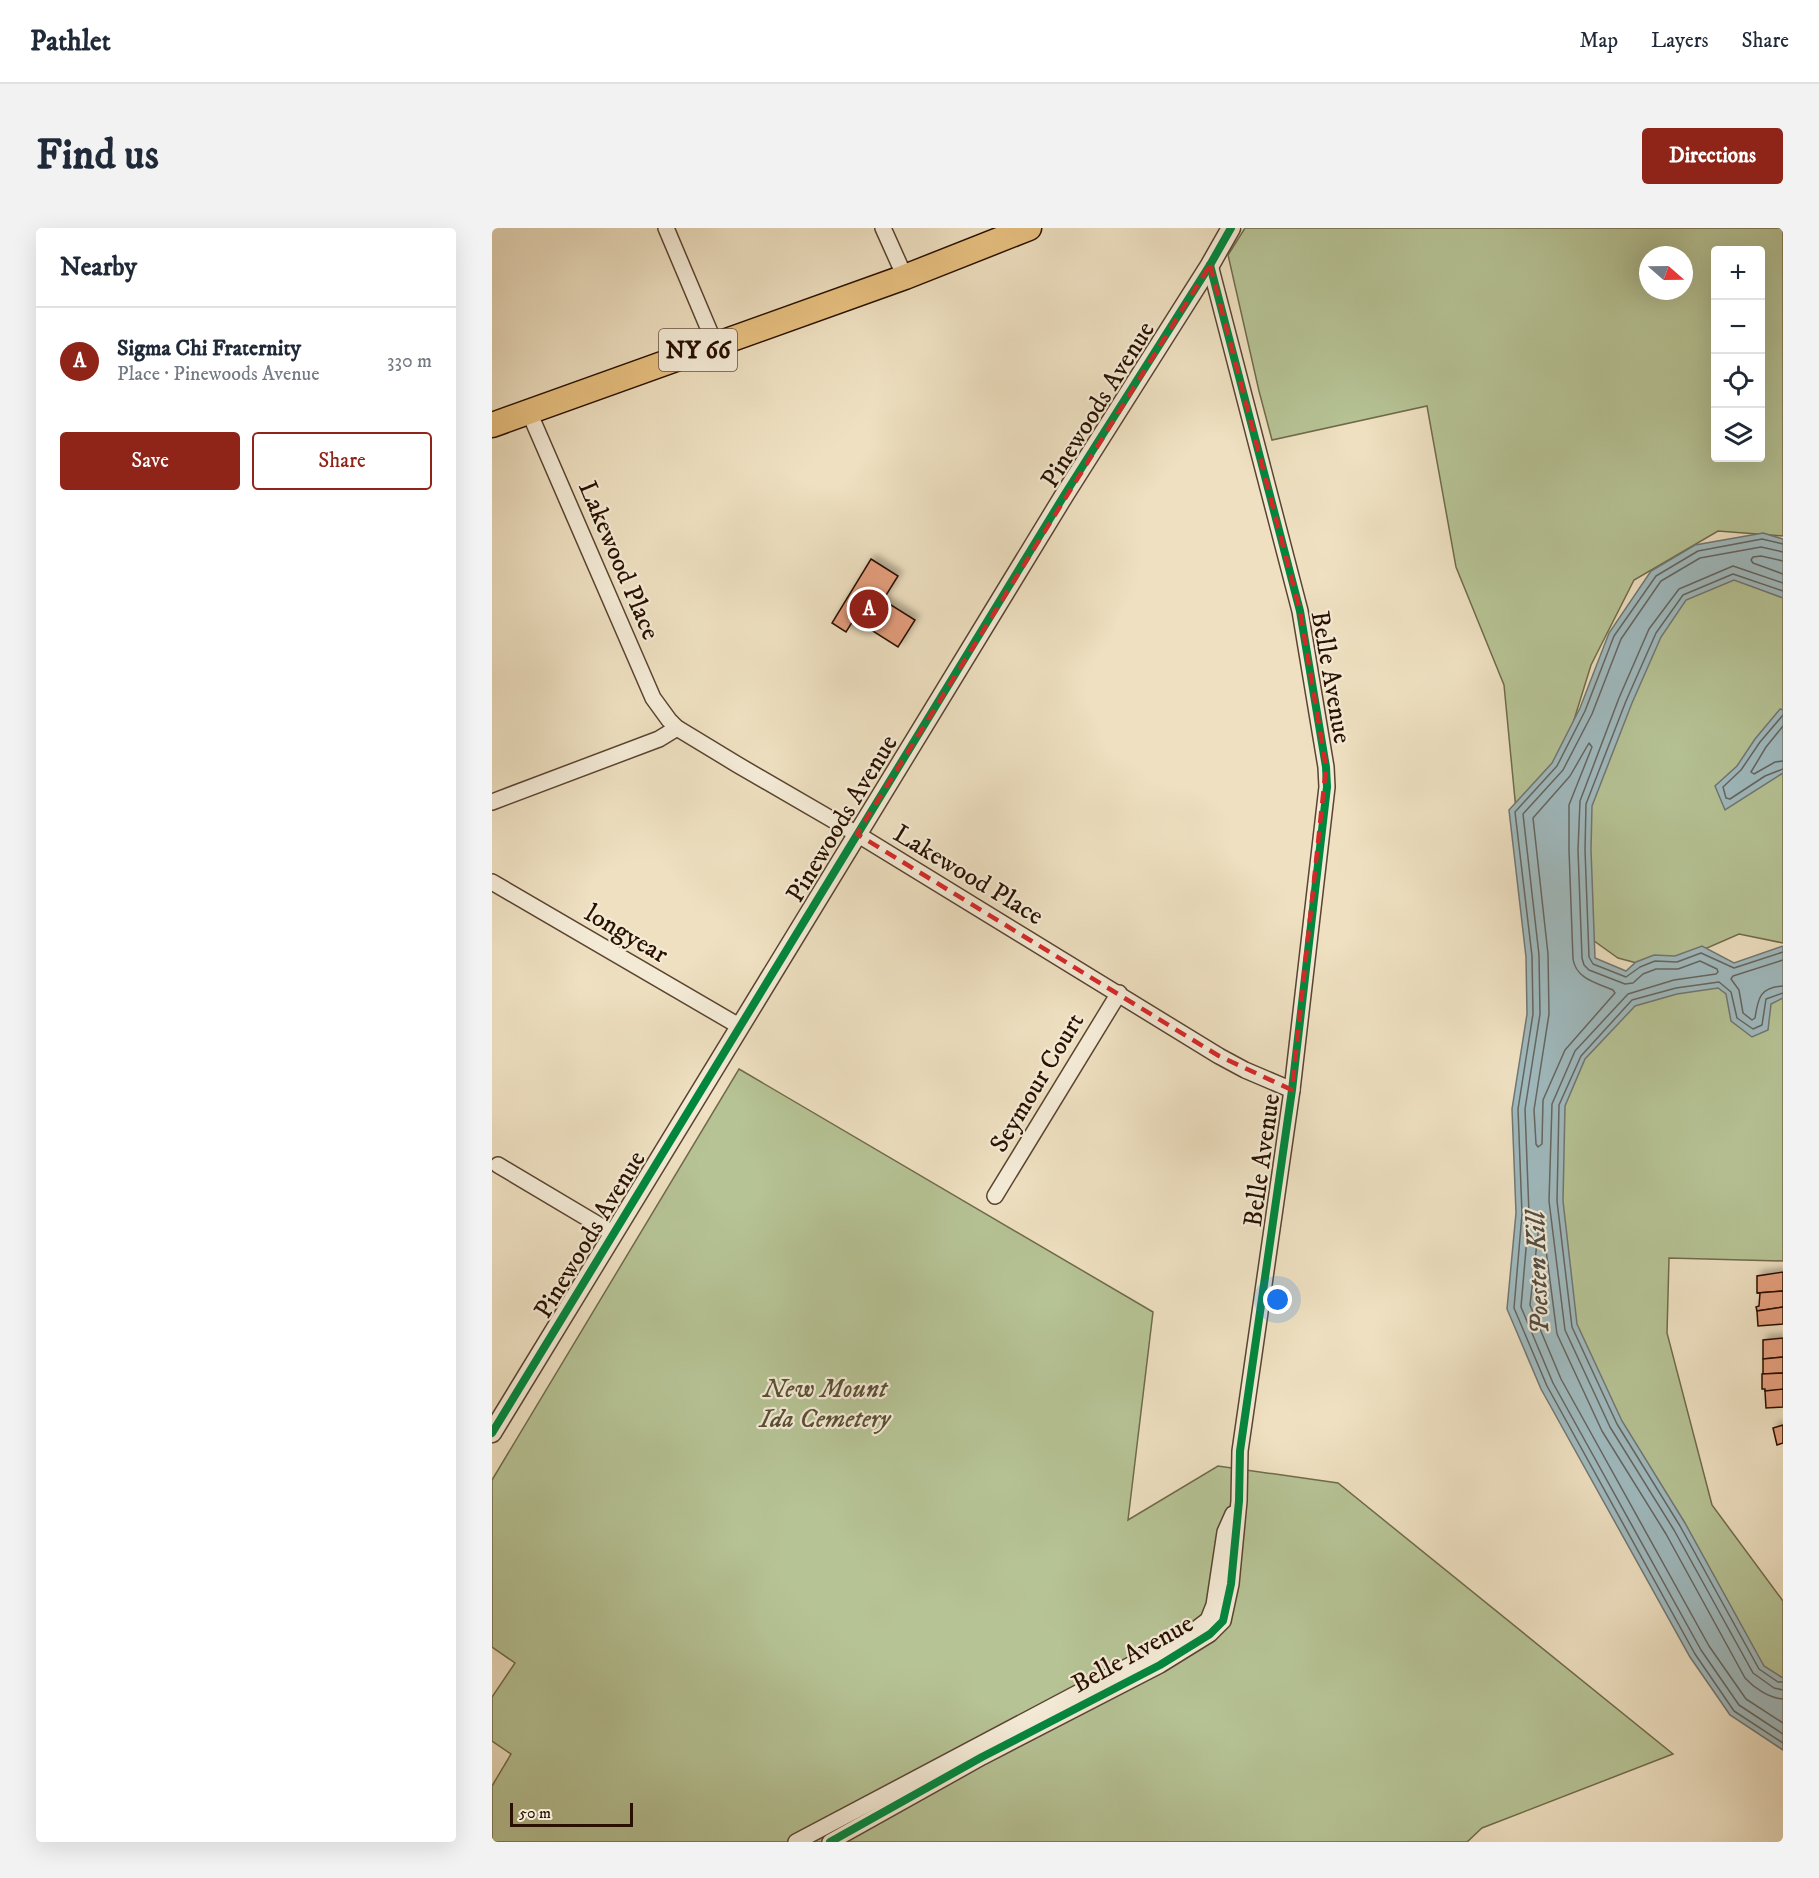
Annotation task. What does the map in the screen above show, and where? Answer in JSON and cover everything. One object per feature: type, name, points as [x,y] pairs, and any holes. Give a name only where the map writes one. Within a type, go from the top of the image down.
[{"type":"main road","name":"NY 66","points":[[492,425],[905,277],[1029,228]]},
{"type":"street","points":[[666,228],[715,344]]},
{"type":"street","points":[[884,228],[905,277]]},
{"type":"street","name":"Pinewoods Avenue","points":[[492,1433],[738,1026],[1231,228]]},
{"type":"street","name":"Belle Avenue","points":[[830,1842],[982,1757],[1160,1665],[1210,1634],[1223,1621],[1231,1584],[1239,1501],[1240,1451],[1292,1089],[1327,787],[1326,767],[1300,611],[1210,265]]},
{"type":"street","name":"Lakewood Place","points":[[529,412],[653,698],[677,728],[857,834],[1219,1056],[1245,1070],[1292,1089]]},
{"type":"street","points":[[492,802],[659,739],[677,728]]},
{"type":"street","name":"longyear","points":[[492,882],[738,1026]]},
{"type":"street","name":"Seymour Court","points":[[995,1196],[1119,993]]},
{"type":"street","points":[[498,1165],[614,1234]]},
{"type":"street","name":"Belle Avenue","points":[[795,1842],[1191,1633],[1208,1620],[1214,1605],[1225,1532],[1239,1501]]},
{"type":"highlighted area","points":[[1210,265],[1300,611],[1326,767],[1292,1090],[1219,1056],[857,834]]},
{"type":"green space","points":[[1245,228],[1783,228],[1783,536],[1718,531],[1634,580],[1591,665],[1556,778],[1525,904],[1504,685],[1456,567],[1427,406],[1272,440],[1228,255]]},
{"type":"green space","points":[[1738,576],[1783,592],[1783,943],[1739,934],[1659,969],[1618,958],[1562,918],[1568,832],[1652,640],[1688,596]]},
{"type":"green space","points":[[1719,984],[1783,992],[1783,1261],[1669,1258],[1667,1333],[1712,1505],[1783,1601],[1783,1685],[1753,1666],[1632,1466],[1572,1316],[1558,1211],[1561,1107],[1580,1055],[1631,1002]]},
{"type":"green space","name":"New Mount Ida Cemetery","points":[[739,1069],[1153,1312],[1128,1520],[1218,1466],[1338,1483],[1673,1754],[1482,1828],[1467,1842],[492,1842],[492,1786],[511,1754],[492,1741],[492,1697],[515,1663],[492,1647],[492,1480]]},
{"type":"water","name":"Poesten Kill","points":[[1763,533],[1783,539],[1783,598],[1734,580],[1686,600],[1661,637],[1632,703],[1592,806],[1591,850],[1595,958],[1626,971],[1636,962],[1654,955],[1675,956],[1702,946],[1734,963],[1783,946],[1783,998],[1771,1004],[1768,1030],[1752,1037],[1731,1021],[1726,994],[1718,988],[1677,994],[1635,1006],[1585,1059],[1565,1106],[1563,1201],[1577,1324],[1622,1421],[1685,1523],[1764,1666],[1783,1678],[1783,1750],[1730,1715],[1690,1657],[1541,1389],[1507,1309],[1516,1213],[1512,1109],[1527,1014],[1526,957],[1509,810],[1552,763],[1580,708],[1609,633],[1651,571],[1695,545]]},
{"type":"water","points":[[1780,709],[1783,710],[1783,773],[1725,810],[1715,786],[1737,766],[1755,739]]},
{"type":"building","points":[[871,559],[898,576],[883,600],[915,620],[898,647],[854,619],[846,632],[832,623]]},
{"type":"building","points":[[1783,1272],[1783,1291],[1757,1293],[1757,1276]]},
{"type":"building","points":[[1783,1291],[1783,1307],[1757,1311],[1760,1293],[1757,1293]]},
{"type":"building","points":[[1783,1307],[1783,1324],[1758,1326],[1757,1311]]},
{"type":"building","points":[[1783,1338],[1783,1357],[1763,1359],[1763,1340]]},
{"type":"building","points":[[1783,1357],[1783,1373],[1763,1374],[1763,1359]]},
{"type":"building","points":[[1783,1373],[1783,1390],[1765,1391],[1762,1389],[1762,1374]]},
{"type":"building","points":[[1783,1389],[1783,1407],[1766,1408],[1765,1391]]},
{"type":"building","points":[[1783,1425],[1783,1443],[1777,1445],[1773,1428]]},
{"type":"cycle path","points":[[492,1433],[1065,494],[1231,228]]},
{"type":"cycle path","points":[[830,1842],[982,1757],[1160,1665],[1210,1634],[1223,1621],[1231,1584],[1239,1501],[1240,1451],[1292,1090],[1327,787],[1326,767],[1300,611],[1210,265]]},
{"type":"place","name":"Sigma Chi Fraternity","points":[[869,609]]}]
